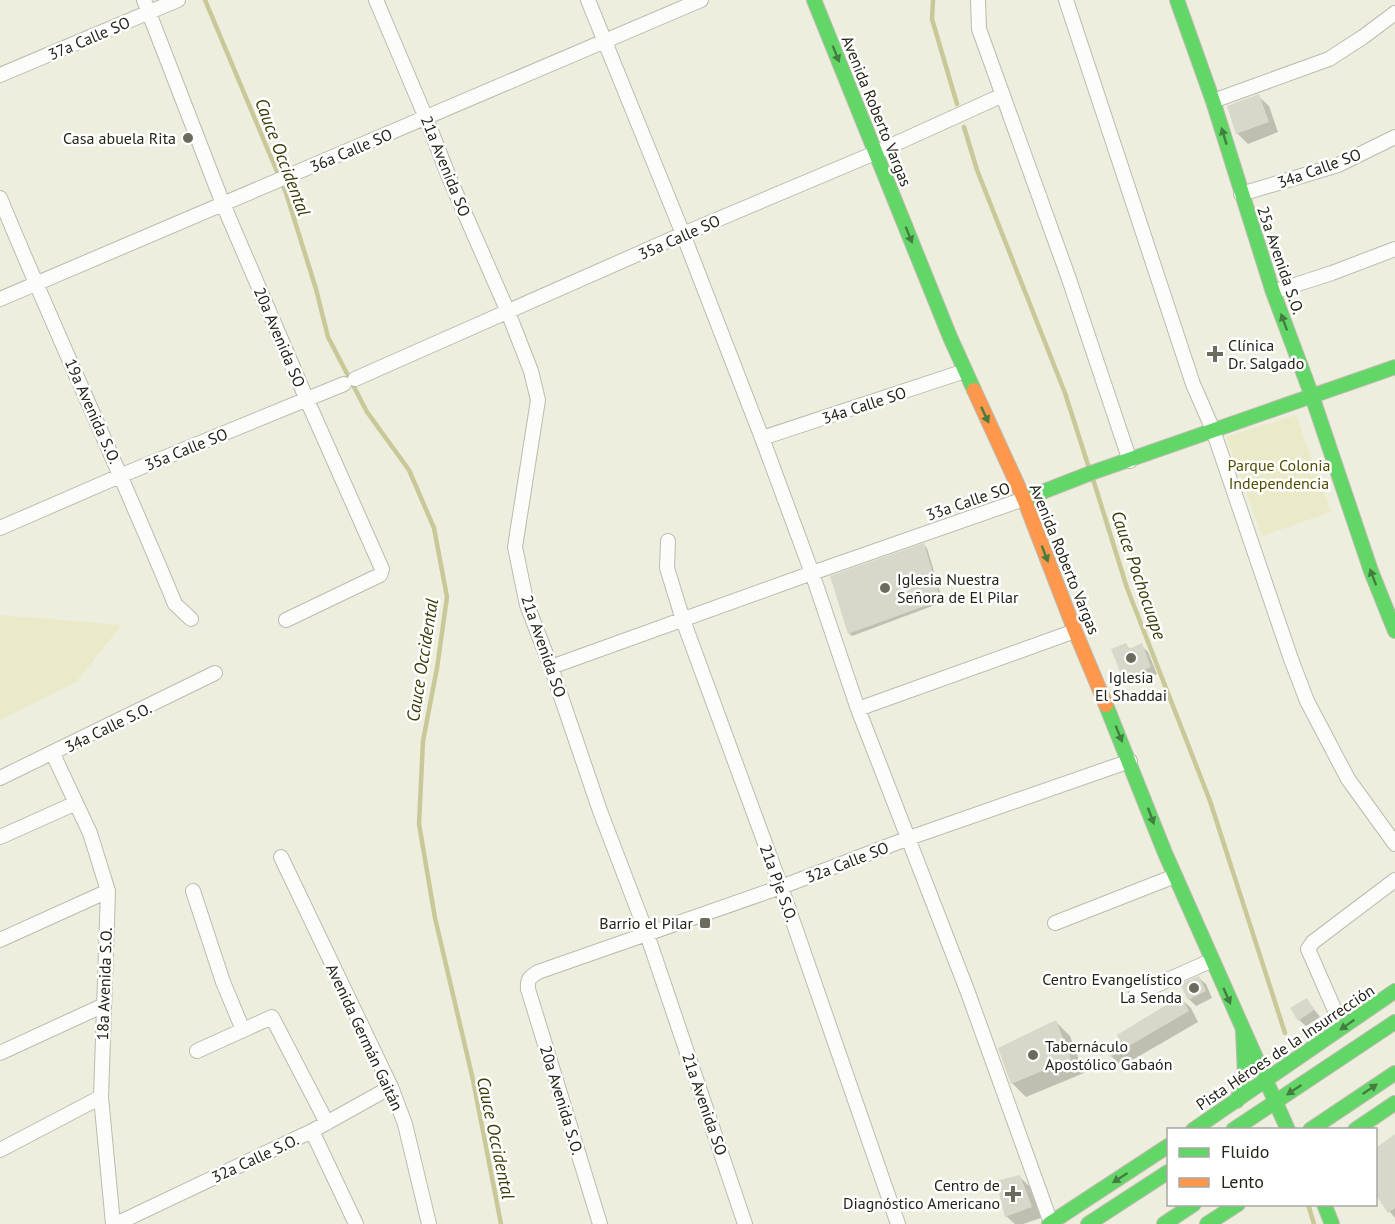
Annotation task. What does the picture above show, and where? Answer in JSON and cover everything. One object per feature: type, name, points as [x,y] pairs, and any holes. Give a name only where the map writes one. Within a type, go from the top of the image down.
[{"type":"street","name":"37a Calle SO","points":[[0,75],[146,7],[178,0]]},
{"type":"street","name":"21a Avenida SO","points":[[376,0],[531,371],[538,400],[515,547],[527,605],[551,667],[600,811],[647,934],[745,1224]]},
{"type":"street","points":[[588,0],[683,234],[762,438],[812,573],[858,709],[967,990],[1050,1223],[1167,1147]]},
{"type":"street","name":"36a Calle SO","points":[[0,299],[702,0]]},
{"type":"street","name":"Avenida Roberto Vargas","points":[[814,0],[965,371],[1024,499],[1075,632],[1130,761],[1175,876],[1287,1128]]},
{"type":"street","points":[[978,0],[979,29],[1069,279],[1130,461]]},
{"type":"street","points":[[1066,0],[1193,384],[1213,430],[1290,659],[1307,701],[1348,779],[1395,844]]},
{"type":"street","name":"25a Avenida S.O.","points":[[1177,0],[1213,100],[1273,292],[1312,396],[1371,570],[1395,631]]},
{"type":"street","name":"20a Avenida SO","points":[[146,7],[223,204],[382,569],[380,574],[286,620]]},
{"type":"street","points":[[1213,100],[1329,59],[1395,13]]},
{"type":"street","name":"35a Calle SO","points":[[0,528],[122,475],[307,400],[1003,95]]},
{"type":"street","name":"34a Calle SO","points":[[1241,194],[1338,165],[1395,137]]},
{"type":"street","name":"19a Avenida S.O.","points":[[0,198],[35,284],[122,475],[175,604],[191,619]]},
{"type":"street","points":[[1273,292],[1395,249]]},
{"type":"street","name":"33a Calle SO","points":[[551,667],[1024,499],[1091,473],[1395,367]]},
{"type":"street","name":"34a Calle SO","points":[[762,438],[965,371]]},
{"type":"street","name":"21a Pje S.O.","points":[[668,541],[667,568],[683,620],[781,887],[898,1224]]},
{"type":"street","points":[[858,709],[1075,632]]},
{"type":"street","name":"34a Calle S.O.","points":[[0,778],[216,673]]},
{"type":"street","name":"18a Avenida S.O.","points":[[53,754],[90,833],[108,891],[102,1006],[101,1097],[115,1224]]},
{"type":"street","name":"32a Calle SO","points":[[530,977],[538,972],[781,887],[909,838],[1130,761]]},
{"type":"street","points":[[0,837],[76,803]]},
{"type":"street","name":"Avenida Germán Gaitán","points":[[281,857],[391,1087],[405,1124],[429,1224]]},
{"type":"street","points":[[1055,923],[1175,876]]},
{"type":"street","points":[[1336,1013],[1308,949],[1313,942],[1395,880]]},
{"type":"street","points":[[0,940],[108,891]]},
{"type":"street","points":[[194,891],[223,982],[243,1030]]},
{"type":"street","points":[[1136,994],[1206,963]]},
{"type":"street","name":"20a Avenida S.O.","points":[[530,977],[527,982],[528,989],[600,1224]]},
{"type":"street","name":"Pista Héroes de la Insurrección","points":[[1196,1128],[1395,991]]},
{"type":"street","points":[[0,1053],[102,1006]]},
{"type":"street","points":[[197,1051],[272,1017],[327,1123]]},
{"type":"street","points":[[1236,1128],[1395,1022]]},
{"type":"street","points":[[1237,1101],[1244,1089],[1246,1071],[1243,1031]]},
{"type":"street","points":[[1313,1128],[1395,1073]]},
{"type":"street","name":"32a Calle S.O.","points":[[115,1224],[312,1131],[391,1087]]},
{"type":"street","points":[[0,1150],[101,1097]]},
{"type":"street","points":[[1358,1128],[1395,1103]]},
{"type":"street","points":[[312,1131],[356,1224]]},
{"type":"street","points":[[1088,1224],[1167,1173]]},
{"type":"street","points":[[1164,1224],[1191,1206]]},
{"type":"street","points":[[1207,1224],[1235,1206]]},
{"type":"street","points":[[1325,1206],[1332,1224]]},
{"type":"green space","name":"Parque Colonia Independencia","points":[[1296,415],[1331,512],[1262,536],[1226,437]]},
{"type":"green space","points":[[0,615],[122,625],[76,682],[0,720]]},
{"type":"building","points":[[1259,94],[1269,122],[1236,134],[1227,106]]},
{"type":"building","name":"Iglesia Nuestra Señora de El Pilar","points":[[924,543],[941,600],[848,634],[830,576]]},
{"type":"building","name":"Iglesia El Shaddai","points":[[1126,643],[1129,649],[1142,643],[1151,667],[1123,679],[1111,649]]},
{"type":"building","points":[[1199,976],[1206,991],[1188,1000],[1180,984]]},
{"type":"building","points":[[1181,996],[1189,1011],[1110,1057],[1106,1044],[1119,1039],[1117,1035]]},
{"type":"building","points":[[1307,998],[1314,1010],[1298,1021],[1290,1008]]},
{"type":"building","name":"Tabernáculo Apostólico Gabaón","points":[[1056,1020],[1071,1059],[1011,1084],[998,1048]]},
{"type":"building","points":[[1395,1134],[1395,1208],[1388,1213],[1377,1196],[1377,1147]]},
{"type":"building","name":"Centro de Diagnóstico Americano","points":[[1020,1175],[1032,1207],[1005,1217],[996,1181]]},
{"type":"waterway","name":"Cauce Occidental","points":[[205,0],[286,193],[316,289],[328,337],[367,412],[409,470],[434,528],[447,597],[437,668],[423,741],[419,824],[435,918],[473,1080],[501,1224]]},
{"type":"waterway","name":"Cauce Pochocuape","points":[[933,0],[932,19],[957,104]]},
{"type":"waterway","name":"Cauce Pochocuape","points":[[964,127],[977,170],[1065,393],[1089,468]]},
{"type":"waterway","name":"Cauce Pochocuape","points":[[1093,479],[1127,588],[1210,801],[1285,1033]]},
{"type":"waterway","name":"Cauce Pochocuape","points":[[1309,1206],[1314,1224]]},
{"type":"traffic: fast","points":[[814,0],[950,337],[974,390]]},
{"type":"traffic: fast","points":[[1177,0],[1213,101],[1273,292],[1312,396],[1371,571],[1395,631]]},
{"type":"traffic: fast","points":[[1024,499],[1091,473],[1395,367]]},
{"type":"traffic: fast","points":[[1106,705],[1165,853],[1287,1128]]},
{"type":"traffic: fast","points":[[1196,1128],[1395,991]]},
{"type":"traffic: fast","points":[[1236,1128],[1395,1022]]},
{"type":"traffic: fast","points":[[1237,1101],[1245,1075],[1243,1031]]},
{"type":"traffic: fast","points":[[1313,1128],[1395,1073]]},
{"type":"traffic: fast","points":[[1358,1128],[1395,1103]]},
{"type":"traffic: fast","points":[[1049,1224],[1167,1147]]},
{"type":"traffic: fast","points":[[1088,1224],[1167,1173]]},
{"type":"traffic: fast","points":[[1164,1224],[1191,1206]]},
{"type":"traffic: fast","points":[[1207,1224],[1235,1206]]},
{"type":"traffic: fast","points":[[1325,1206],[1332,1224]]},
{"type":"traffic: slow","points":[[974,390],[1024,499],[1106,705]]},
{"type":"place","name":"Casa abuela Rita","points":[[188,138]]},
{"type":"place","name":"Clínica Dr. Salgado","points":[[1215,354]]},
{"type":"place","name":"Iglesia Nuestra Señora de El Pilar","points":[[885,588]]},
{"type":"place","name":"Iglesia El Shaddai","points":[[1131,658]]},
{"type":"place","name":"Barrio el Pilar","points":[[705,923]]},
{"type":"place","name":"Centro Evangelístico La Senda","points":[[1194,988]]},
{"type":"place","name":"Tabernáculo Apostólico Gabaón","points":[[1033,1055]]},
{"type":"place","name":"Centro de Diagnóstico Americano","points":[[1013,1194]]}]
